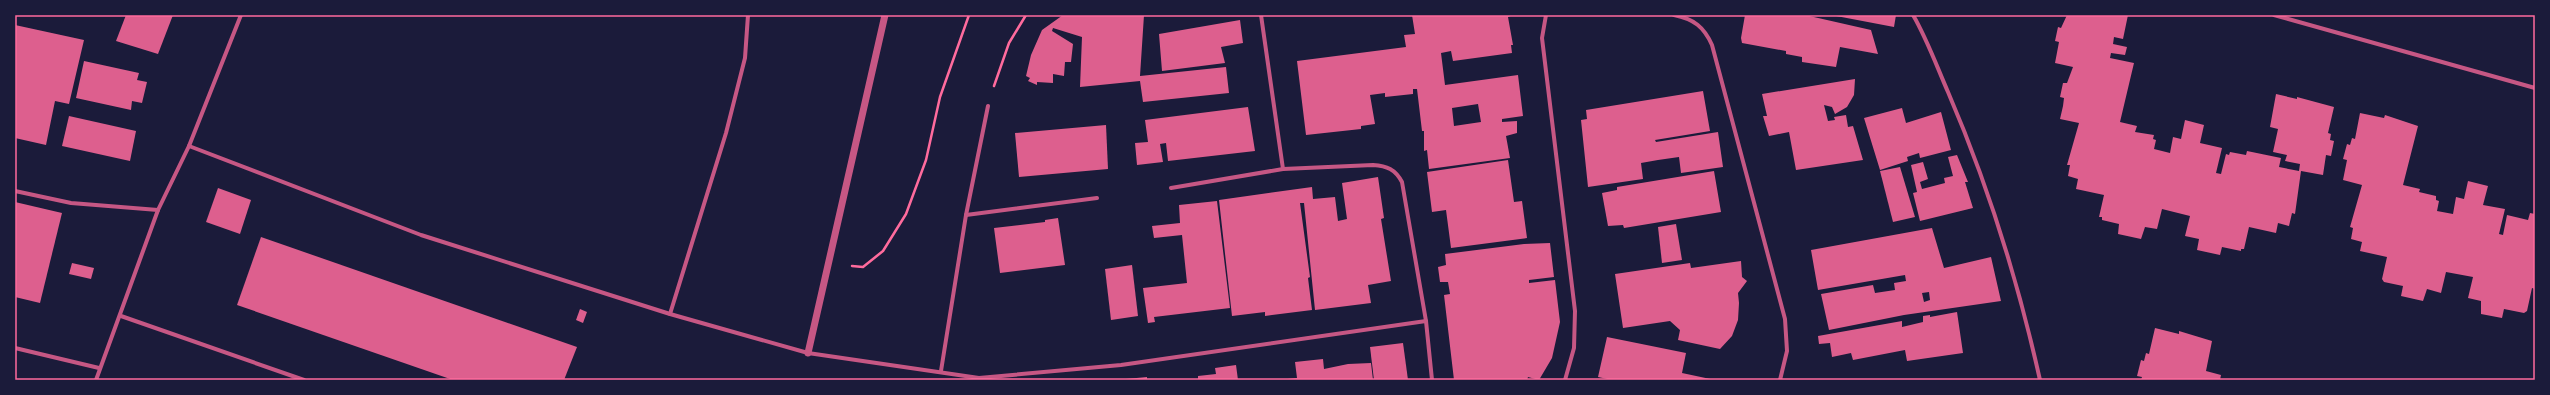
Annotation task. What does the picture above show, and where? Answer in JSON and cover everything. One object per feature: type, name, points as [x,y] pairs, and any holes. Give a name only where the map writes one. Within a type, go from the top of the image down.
[{"type":"street","points":[[96,380],[99,368],[120,316],[158,210],[189,146],[242,15]]},
{"type":"street","points":[[670,314],[726,132],[745,58],[748,15]]},
{"type":"street","points":[[808,353],[885,15]]},
{"type":"street","points":[[1261,15],[1283,169]]},
{"type":"street","points":[[1546,15],[1542,38],[1575,311],[1574,348],[1564,380]]},
{"type":"street","points":[[1674,15],[1694,21],[1702,27],[1712,45],[1786,319],[1787,351],[1780,380]]},
{"type":"street","points":[[1913,15],[1965,133],[1999,226],[2028,327],[2040,380]]},
{"type":"street","points":[[2274,15],[2535,88]]},
{"type":"street","points":[[940,371],[966,215],[988,106]]},
{"type":"street","points":[[189,146],[421,235],[670,314],[808,353],[940,371],[979,379],[1121,365],[1426,321]]},
{"type":"street","points":[[1171,188],[1283,169],[1373,164],[1386,166],[1398,175],[1402,182],[1426,321],[1432,380]]},
{"type":"street","points":[[15,191],[71,203],[158,210]]},
{"type":"street","points":[[966,215],[1097,198]]},
{"type":"street","points":[[120,316],[304,380]]},
{"type":"street","points":[[15,348],[99,368]]},
{"type":"path","points":[[829,264],[863,267],[884,251],[906,214],[926,160],[940,97],[969,15]]},
{"type":"path","points":[[988,106],[1009,43],[1026,15]]},
{"type":"building","points":[[126,15],[173,15],[158,54],[116,41]]},
{"type":"building","points":[[1063,15],[1144,15],[1140,76],[1226,67],[1229,93],[1143,102],[1140,81],[1080,87],[1082,37],[1053,28],[1052,31],[1073,44],[1071,62],[1065,62],[1064,76],[1053,74],[1053,83],[1037,82],[1037,85],[1028,81],[1030,78],[1026,76],[1031,55],[1042,30]]},
{"type":"building","points":[[1412,15],[1513,15],[1508,17],[1513,45],[1511,45],[1512,53],[1453,61],[1451,51],[1441,53],[1445,85],[1518,75],[1523,116],[1502,119],[1502,122],[1517,121],[1517,133],[1506,136],[1510,158],[1429,169],[1427,150],[1424,151],[1424,131],[1422,131],[1417,89],[1413,89],[1413,94],[1385,97],[1385,93],[1370,95],[1375,124],[1361,126],[1361,129],[1306,135],[1297,61],[1406,47],[1404,35],[1415,34]],"holes":[[[1478,104],[1481,122],[1454,126],[1452,108]]]},
{"type":"building","points":[[1745,15],[1805,15],[1871,30],[1878,54],[1840,47],[1836,67],[1802,62],[1802,57],[1786,54],[1786,51],[1742,43],[1741,38]]},
{"type":"building","points":[[1831,15],[1896,15],[1894,27]]},
{"type":"building","points":[[2067,15],[2128,15],[2123,39],[2114,37],[2113,44],[2127,47],[2125,55],[2111,53],[2110,58],[2134,63],[2120,122],[2137,126],[2135,132],[2154,135],[2153,139],[2156,140],[2154,149],[2170,153],[2173,137],[2181,139],[2185,120],[2204,125],[2200,143],[2222,148],[2216,173],[2221,174],[2226,154],[2229,155],[2230,152],[2246,155],[2247,151],[2281,158],[2279,167],[2299,171],[2300,164],[2285,161],[2287,155],[2273,152],[2278,129],[2270,127],[2276,94],[2297,99],[2297,97],[2334,107],[2328,133],[2331,134],[2330,140],[2334,141],[2331,156],[2326,155],[2323,175],[2301,171],[2295,214],[2292,213],[2289,226],[2278,223],[2276,233],[2249,227],[2244,249],[2241,249],[2241,251],[2222,247],[2220,255],[2197,250],[2199,239],[2185,236],[2190,216],[2162,209],[2157,229],[2145,227],[2141,239],[2118,234],[2119,224],[2102,220],[2102,217],[2099,217],[2104,195],[2076,189],[2078,179],[2068,176],[2070,165],[2067,165],[2079,123],[2060,119],[2064,98],[2060,97],[2063,83],[2067,83],[2073,67],[2055,63],[2059,42],[2055,41],[2058,27],[2061,28]]},
{"type":"building","points":[[1240,20],[1243,43],[1221,47],[1225,63],[1162,71],[1159,34]]},
{"type":"building","points":[[15,25],[84,40],[69,104],[55,101],[46,145],[15,138]]},
{"type":"building","points":[[84,61],[139,73],[137,80],[147,82],[142,103],[132,101],[131,110],[76,98]]},
{"type":"building","points":[[1855,79],[1854,95],[1847,107],[1835,114],[1832,107],[1824,105],[1828,121],[1835,120],[1834,117],[1846,115],[1848,127],[1853,126],[1863,160],[1796,170],[1789,132],[1769,136],[1763,116],[1767,116],[1762,94]]},
{"type":"building","points":[[1703,91],[1710,131],[1655,140],[1656,142],[1718,132],[1723,167],[1681,173],[1679,157],[1658,160],[1641,163],[1643,179],[1588,187],[1581,120],[1587,119],[1586,110]]},
{"type":"building","points":[[1248,107],[1255,151],[1168,161],[1166,143],[1160,144],[1163,162],[1137,165],[1135,143],[1148,142],[1145,120]]},
{"type":"building","points":[[1902,108],[1906,123],[1941,112],[1951,150],[1920,158],[1919,153],[1907,157],[1908,161],[1880,170],[1864,118]]},
{"type":"building","points":[[2360,113],[2384,118],[2385,115],[2418,126],[2403,185],[2420,189],[2419,192],[2436,196],[2436,200],[2439,201],[2437,211],[2453,214],[2456,197],[2464,199],[2468,181],[2488,186],[2483,205],[2505,209],[2499,234],[2503,235],[2507,215],[2528,220],[2530,213],[2535,214],[2535,289],[2532,288],[2527,311],[2524,313],[2504,309],[2502,318],[2481,314],[2481,301],[2468,298],[2473,277],[2446,272],[2441,293],[2427,289],[2423,301],[2401,296],[2403,286],[2384,282],[2382,279],[2387,257],[2360,251],[2362,242],[2351,239],[2353,228],[2350,227],[2362,185],[2343,180],[2347,160],[2343,159],[2347,144],[2350,145],[2352,138],[2355,139]]},
{"type":"building","points":[[69,116],[136,131],[130,161],[62,146]]},
{"type":"building","points":[[1106,125],[1108,169],[1019,177],[1015,133]]},
{"type":"building","points":[[1957,155],[1968,182],[1965,182],[1973,208],[1920,221],[1913,193],[1917,192],[1911,165],[1923,162],[1928,179],[1920,182],[1922,189],[1945,183],[1944,178],[1953,176],[1948,157]]},
{"type":"building","points":[[1508,160],[1514,202],[1522,201],[1527,238],[1451,248],[1446,210],[1432,212],[1427,172]]},
{"type":"building","points":[[1900,167],[1915,217],[1893,222],[1880,171]]},
{"type":"building","points":[[1714,171],[1721,212],[1624,228],[1623,225],[1608,226],[1602,193],[1617,190],[1617,187]]},
{"type":"building","points":[[1378,177],[1384,218],[1381,219],[1391,281],[1368,285],[1371,303],[1315,310],[1304,203],[1300,203],[1310,277],[1308,278],[1312,310],[1265,316],[1265,312],[1232,316],[1219,200],[1312,187],[1313,199],[1335,197],[1338,221],[1347,219],[1342,183]]},
{"type":"building","points":[[218,188],[251,200],[240,234],[206,222]]},
{"type":"building","points":[[1217,201],[1230,308],[1154,317],[1155,322],[1148,323],[1143,288],[1187,283],[1182,235],[1154,238],[1152,226],[1180,223],[1179,205]]},
{"type":"building","points":[[15,202],[62,213],[40,303],[15,297]]},
{"type":"building","points":[[1058,218],[1065,265],[1000,273],[994,228],[1045,222],[1045,220]]},
{"type":"building","points":[[1676,224],[1682,260],[1662,263],[1658,227]]},
{"type":"building","points":[[1932,228],[1944,268],[1991,257],[2001,301],[1904,315],[1829,330],[1821,294],[1873,285],[1875,293],[1895,290],[1894,283],[1906,281],[1905,275],[1818,290],[1811,250]],"holes":[[[1929,292],[1930,300],[1924,302],[1922,293]]]},
{"type":"building","points":[[261,237],[577,347],[564,380],[453,380],[237,305]]},
{"type":"building","points":[[1550,243],[1554,277],[1529,280],[1529,283],[1555,280],[1560,322],[1552,358],[1539,380],[1528,377],[1527,380],[1454,380],[1444,295],[1450,294],[1448,282],[1440,282],[1438,267],[1446,265],[1445,254],[1524,244]]},
{"type":"building","points":[[1741,261],[1742,277],[1747,281],[1738,293],[1738,320],[1732,336],[1720,349],[1678,340],[1680,330],[1670,321],[1623,328],[1615,274],[1690,263],[1691,268]]},
{"type":"building","points":[[72,263],[94,268],[91,279],[69,274]]},
{"type":"building","points":[[1132,265],[1138,316],[1111,320],[1105,269]]},
{"type":"building","points":[[580,309],[587,312],[583,323],[576,320]]},
{"type":"building","points":[[1957,312],[1963,353],[1907,361],[1905,350],[1853,360],[1851,353],[1832,357],[1830,343],[1819,344],[1818,336],[1902,321],[1902,327],[1923,322],[1923,316],[1930,315],[1930,317]]},
{"type":"building","points":[[2155,328],[2179,334],[2179,331],[2212,341],[2206,371],[2221,375],[2220,380],[2141,380],[2142,377],[2137,376],[2141,360],[2144,361],[2146,353],[2149,354]]},
{"type":"building","points":[[1607,337],[1686,353],[1682,373],[1715,380],[1612,380],[1598,377]]},
{"type":"building","points":[[1403,343],[1408,380],[1374,380],[1370,347]]},
{"type":"building","points":[[1323,359],[1324,369],[1348,364],[1371,363],[1373,380],[1278,380],[1297,378],[1295,362]]},
{"type":"building","points":[[1236,365],[1238,380],[1198,380],[1198,376],[1216,374],[1215,368]]},
{"type":"building","points":[[1147,377],[1147,380],[1126,380],[1126,379]]}]
